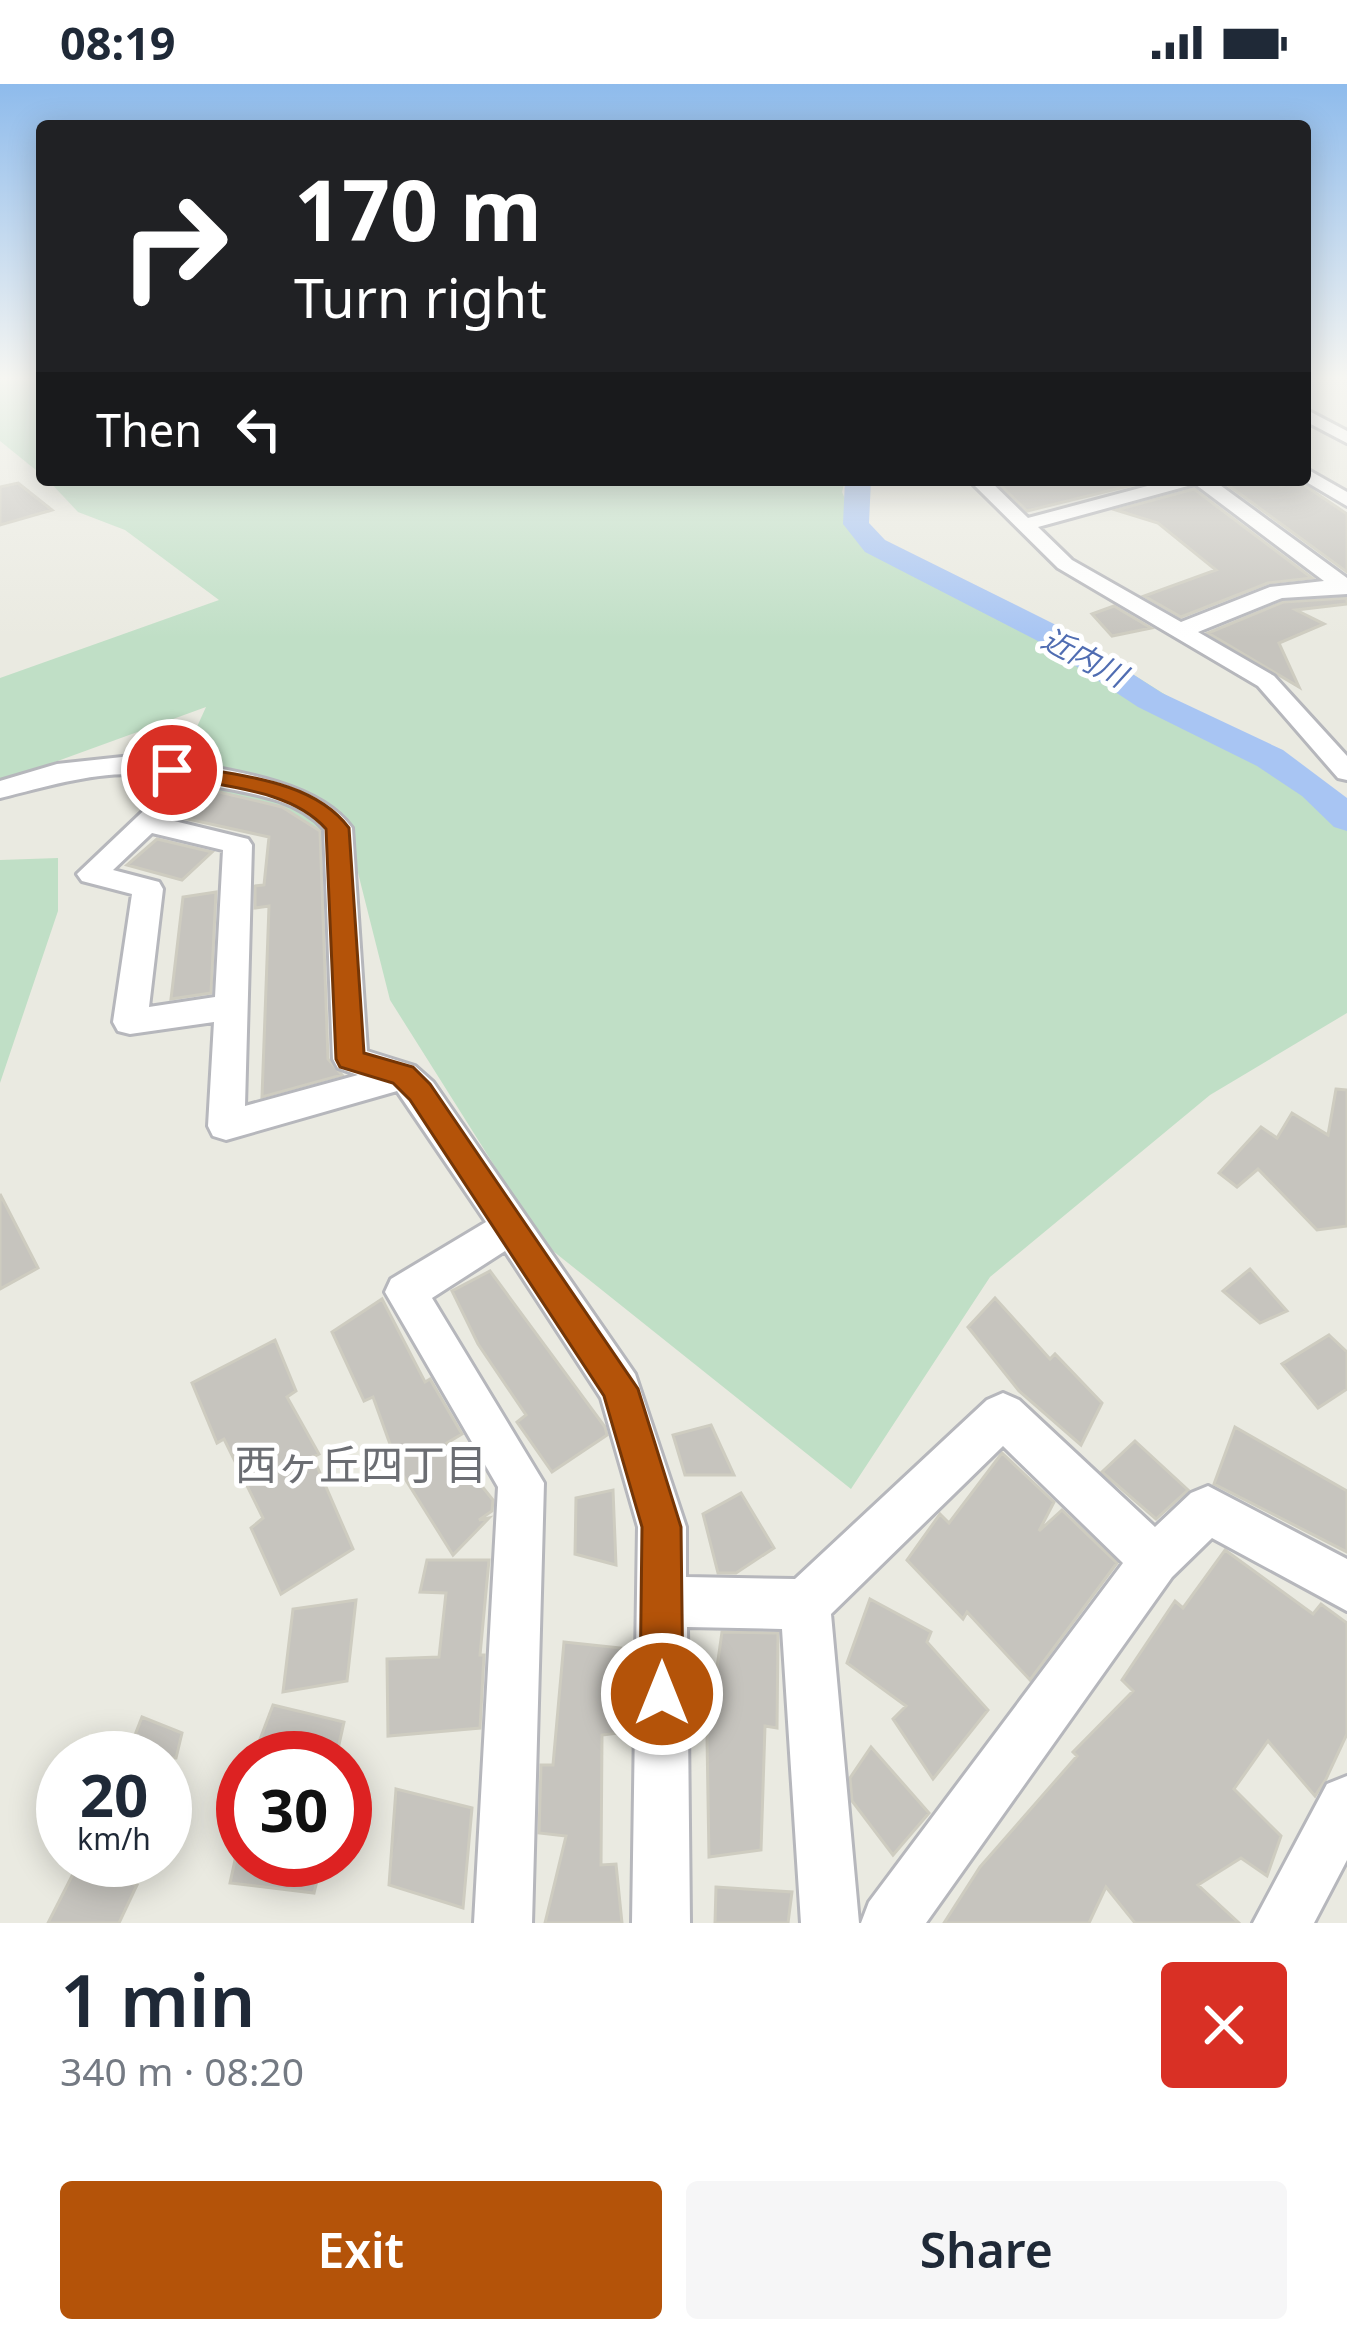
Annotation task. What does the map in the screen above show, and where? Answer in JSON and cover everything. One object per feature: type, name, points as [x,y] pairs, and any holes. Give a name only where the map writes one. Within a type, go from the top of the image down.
[{"type":"street","points":[[1311,477],[1347,500]]},
{"type":"street","points":[[984,486],[1065,564],[1266,681],[1347,772]]},
{"type":"street","points":[[1088,486],[1107,502]]},
{"type":"street","points":[[1024,525],[1168,486]]},
{"type":"street","points":[[1209,486],[1346,586]]},
{"type":"street","points":[[1182,630],[1278,592],[1346,586]]},
{"type":"street","points":[[0,790],[57,772],[141,764],[291,795],[320,808],[338,828],[350,1059],[403,1075],[420,1092],[620,1389],[662,1527],[661,1923]]},
{"type":"street","points":[[197,775],[92,874],[148,890],[130,1022],[231,1007]]},
{"type":"street","points":[[147,823],[238,845],[226,1126],[403,1075]]},
{"type":"street","points":[[503,1923],[521,1483],[406,1292],[508,1228]]},
{"type":"street","points":[[662,1602],[805,1604],[1004,1415],[1155,1560]]},
{"type":"street","points":[[890,1923],[1155,1560],[1208,1510],[1347,1586]]},
{"type":"street","points":[[805,1604],[830,1923]]},
{"type":"street","points":[[1282,1923],[1347,1804]]},
{"type":"green space","points":[[54,486],[844,486],[867,549],[968,604],[1126,670],[1347,809],[1347,1013],[1210,1095],[990,1277],[851,1489],[543,1243],[390,1000],[353,853],[171,784],[206,707],[0,782],[0,678],[219,600],[125,530],[78,512]]},
{"type":"green space","points":[[58,858],[58,911],[0,1083],[0,860]]},
{"type":"building","points":[[18,483],[52,510],[0,525],[0,487]]},
{"type":"building","points":[[1001,486],[1129,486],[1027,511]]},
{"type":"building","points":[[1229,486],[1305,486],[1347,514],[1347,572]]},
{"type":"building","points":[[1194,489],[1312,578],[1268,583],[1181,617],[1144,596],[1216,570],[1158,523],[1116,510]]},
{"type":"building","points":[[1347,598],[1347,604],[1296,610],[1324,624],[1279,643],[1299,687],[1208,633],[1283,602]]},
{"type":"building","points":[[1114,606],[1151,628],[1112,636],[1092,614]]},
{"type":"building","points":[[215,791],[282,807],[320,831],[328,1059],[342,1075],[262,1097],[269,906],[255,908],[255,886],[264,885],[269,837],[183,818]]},
{"type":"building","points":[[157,839],[212,852],[182,880],[127,865]]},
{"type":"building","points":[[216,892],[211,993],[171,999],[183,897]]},
{"type":"building","points":[[1336,1089],[1347,1090],[1347,1226],[1317,1230],[1258,1169],[1237,1187],[1219,1173],[1261,1127],[1277,1138],[1292,1113],[1328,1135]]},
{"type":"building","points":[[0,1194],[38,1268],[0,1289]]},
{"type":"building","points":[[1250,1269],[1287,1311],[1260,1323],[1223,1291]]},
{"type":"building","points":[[490,1271],[605,1427],[607,1435],[552,1472],[517,1422],[526,1415],[478,1344],[452,1291]]},
{"type":"building","points":[[995,1298],[1050,1359],[1055,1354],[1102,1403],[1081,1445],[1019,1391],[968,1327]]},
{"type":"building","points":[[382,1299],[425,1382],[430,1379],[462,1434],[447,1443],[493,1500],[492,1511],[479,1520],[489,1518],[453,1555],[399,1469],[373,1397],[364,1401],[332,1332]]},
{"type":"building","points":[[1329,1335],[1347,1352],[1347,1389],[1318,1408],[1282,1364]]},
{"type":"building","points":[[275,1340],[296,1391],[287,1397],[319,1454],[313,1457],[353,1549],[281,1594],[251,1528],[263,1518],[224,1439],[217,1443],[192,1383]]},
{"type":"building","points":[[711,1425],[734,1475],[685,1475],[673,1435]]},
{"type":"building","points":[[1235,1427],[1347,1491],[1347,1552],[1214,1484]]},
{"type":"building","points":[[1135,1441],[1188,1490],[1156,1519],[1102,1472]]},
{"type":"building","points":[[1002,1453],[1054,1502],[1039,1531],[1062,1510],[1117,1563],[1030,1680],[967,1612],[963,1619],[907,1560],[940,1514],[949,1523]]},
{"type":"building","points":[[613,1490],[616,1565],[575,1554],[576,1498]]},
{"type":"building","points":[[741,1493],[774,1548],[736,1573],[718,1573],[703,1514]]},
{"type":"building","points":[[1225,1550],[1313,1614],[1321,1604],[1347,1623],[1347,1734],[1326,1779],[1315,1796],[1268,1741],[1234,1789],[1281,1836],[1267,1876],[1241,1858],[1198,1885],[1239,1923],[1135,1923],[1106,1887],[1089,1923],[944,1923],[980,1867],[1077,1756],[1073,1752],[1133,1691],[1122,1680],[1175,1601],[1183,1608]]},
{"type":"building","points":[[427,1560],[489,1560],[480,1655],[484,1655],[480,1728],[388,1736],[387,1659],[439,1657],[446,1593],[420,1592]]},
{"type":"building","points":[[870,1599],[931,1632],[927,1642],[988,1710],[933,1779],[893,1719],[906,1706],[847,1663]]},
{"type":"building","points":[[356,1600],[347,1681],[283,1692],[293,1609]]},
{"type":"building","points":[[722,1632],[778,1633],[777,1728],[765,1726],[761,1850],[709,1857],[707,1737]]},
{"type":"building","points":[[564,1642],[621,1648],[619,1733],[602,1735],[601,1865],[616,1864],[622,1923],[545,1923],[566,1836],[539,1833],[541,1765],[553,1765]]},
{"type":"building","points":[[273,1705],[344,1722],[342,1731],[263,1731]]},
{"type":"building","points":[[142,1717],[177,1731],[137,1731]]},
{"type":"building","points":[[871,1747],[929,1813],[893,1855],[852,1801],[850,1778]]},
{"type":"building","points":[[396,1789],[472,1808],[463,1908],[389,1885]]},
{"type":"building","points":[[66,1887],[136,1887],[119,1923],[48,1923]]},
{"type":"building","points":[[264,1887],[315,1887],[314,1893]]},
{"type":"building","points":[[716,1887],[792,1892],[788,1923],[715,1923]]},
{"type":"waterway","name":"近内川","points":[[858,486],[856,524],[875,546],[1047,633],[1150,700],[1270,758],[1315,788],[1347,819]]},
{"type":"district","name":"西ヶ丘四丁目","points":[[361,1465]]},
{"type":"route","points":[[172,770],[291,795],[320,808],[338,828],[350,1059],[403,1075],[420,1092],[620,1389],[648,1468],[662,1527],[662,1694]]}]
